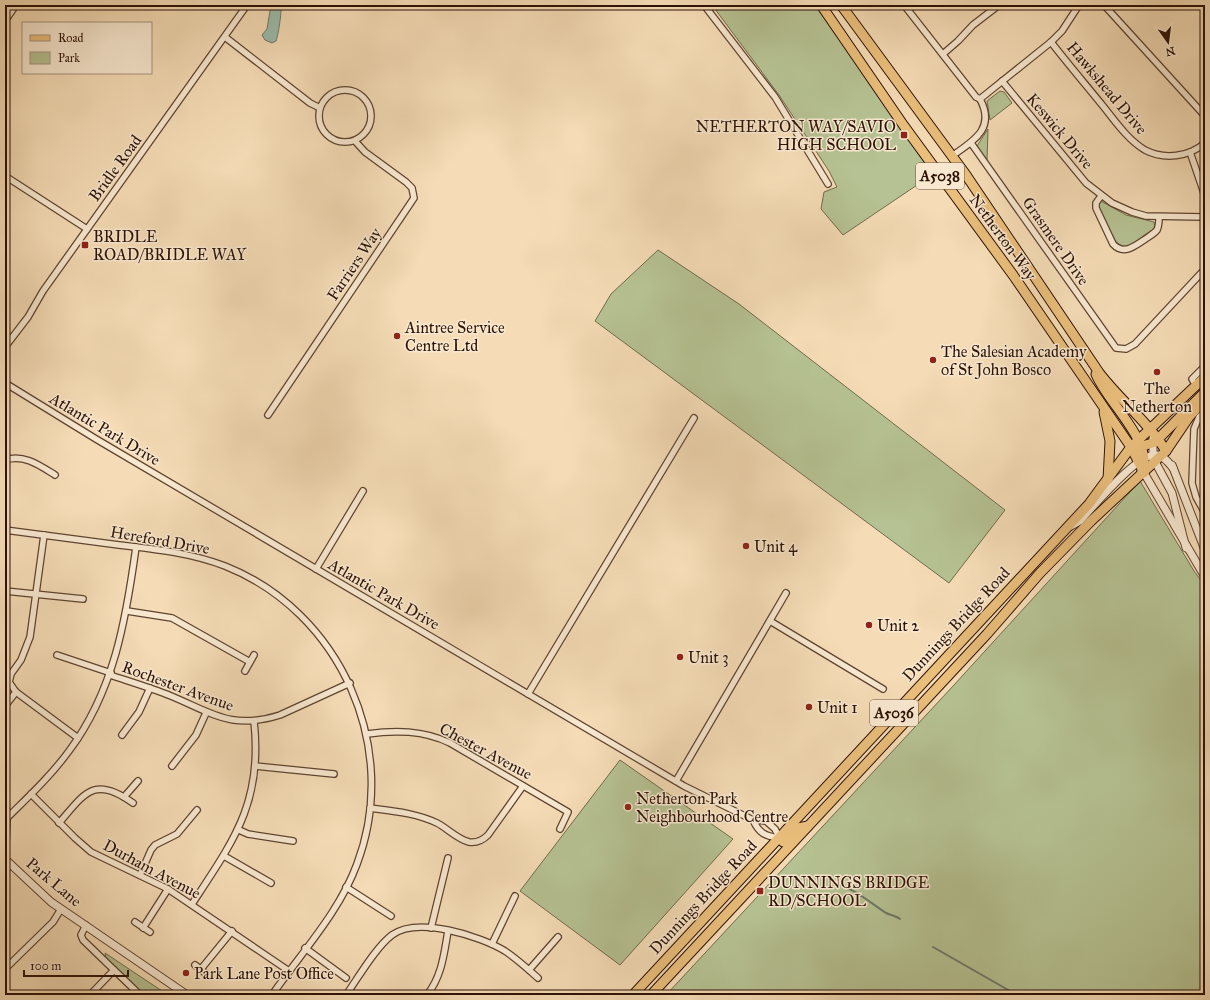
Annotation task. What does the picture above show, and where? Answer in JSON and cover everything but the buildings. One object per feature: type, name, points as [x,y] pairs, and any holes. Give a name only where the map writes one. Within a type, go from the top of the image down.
[{"type":"main road","name":"Netherton Way","points":[[821,5],[922,150],[1013,275],[1102,406],[1134,444]]},
{"type":"main road","name":"Netherton Way","points":[[841,5],[925,116],[1090,358],[1120,398],[1154,436],[1153,457]]},
{"type":"main road","points":[[1090,358],[1101,385],[1134,444],[1153,457],[1142,474]]},
{"type":"main road","name":"A5036","points":[[1154,436],[1160,420],[1205,378]]},
{"type":"main road","points":[[1134,444],[1154,436],[1205,392]]},
{"type":"main road","name":"A5036","points":[[1153,457],[1205,399]]},
{"type":"main road","points":[[1102,406],[1110,441],[1108,480]]},
{"type":"main road","name":"Dunnings Bridge Road","points":[[651,995],[784,842],[1088,504],[1108,480],[1134,444],[1154,436]]},
{"type":"main road","name":"Dunnings Bridge Road","points":[[633,995],[784,842],[808,826],[987,634],[1040,573],[1091,521],[1142,474],[1153,457]]},
{"type":"street","points":[[5,21],[16,5]]},
{"type":"street","name":"Bridle Road","points":[[5,347],[28,316],[43,291],[225,38],[247,5]]},
{"type":"street","points":[[704,5],[775,97],[828,184]]},
{"type":"street","points":[[904,5],[980,99],[985,111],[985,124],[980,134],[971,143],[952,156]]},
{"type":"street","points":[[943,54],[958,42],[973,25],[999,5]]},
{"type":"street","points":[[980,99],[1051,42],[1062,31],[1079,5]]},
{"type":"street","points":[[1104,5],[1205,116]]},
{"type":"street","points":[[225,38],[310,103],[320,108]]},
{"type":"street","name":"Hawkshead Drive","points":[[1051,42],[1118,125],[1137,145],[1151,152],[1166,156],[1190,152]]},
{"type":"street","name":"Keswick Drive","points":[[1002,81],[1086,183],[1101,196],[1132,212],[1159,217],[1205,217]]},
{"type":"street","points":[[351,90],[362,96],[368,103],[372,113],[371,122],[362,137],[355,141],[344,143],[329,138],[323,131],[319,123],[320,108],[325,100],[338,91],[351,90]]},
{"type":"street","name":"Farriers Way","points":[[268,414],[414,198],[412,188],[406,182],[365,152],[355,141]]},
{"type":"street","name":"Grasmere Drive","points":[[971,143],[1116,348],[1123,349],[1135,344],[1205,269]]},
{"type":"street","points":[[1205,143],[1190,152],[1205,196]]},
{"type":"street","points":[[5,176],[87,229]]},
{"type":"street","points":[[1101,196],[1096,203],[1096,206],[1113,244],[1118,248],[1124,250],[1132,248],[1148,237],[1158,228],[1159,217]]},
{"type":"street","points":[[1196,386],[1192,379],[1205,366]]},
{"type":"street","name":"Atlantic Park Drive","points":[[5,383],[82,432],[676,781],[753,820],[766,821],[775,829],[784,842]]},
{"type":"street","points":[[1205,411],[1199,417],[1194,429],[1192,483],[1196,497],[1205,513]]},
{"type":"street","points":[[528,694],[694,418]]},
{"type":"street","points":[[1154,436],[1153,457],[1172,493],[1186,548]]},
{"type":"street","points":[[1153,457],[1173,468],[1205,550]]},
{"type":"street","points":[[1061,533],[1080,521],[1153,457]]},
{"type":"street","points":[[5,460],[17,458],[26,459],[55,475]]},
{"type":"street","points":[[1142,474],[1205,577]]},
{"type":"street","points":[[316,569],[363,492]]},
{"type":"street","name":"Hereford Drive","points":[[5,530],[136,547],[202,558],[236,571],[267,588],[308,622],[336,658],[350,683],[367,734],[371,771],[370,808],[364,842],[357,865],[335,908],[272,995]]},
{"type":"street","points":[[44,535],[30,637],[27,648],[9,679],[11,686],[16,692],[78,738]]},
{"type":"street","points":[[6,842],[6,819],[59,763],[78,738],[100,700],[110,674],[127,610],[136,547]]},
{"type":"street","points":[[5,591],[83,599]]},
{"type":"street","points":[[676,781],[786,592]]},
{"type":"street","points":[[127,610],[172,618],[250,662]]},
{"type":"street","points":[[770,621],[883,689]]},
{"type":"street","name":"Rochester Avenue","points":[[57,655],[150,688],[206,713],[228,720],[254,721],[280,715],[350,683]]},
{"type":"street","points":[[245,671],[254,655]]},
{"type":"street","points":[[122,735],[139,712],[150,688]]},
{"type":"street","points":[[5,706],[16,692]]},
{"type":"street","points":[[172,766],[196,735],[206,713]]},
{"type":"street","points":[[192,904],[224,856],[238,830],[249,801],[255,766],[254,721]]},
{"type":"street","name":"Chester Avenue","points":[[367,734],[396,731],[422,733],[438,737],[568,812],[560,829]]},
{"type":"street","points":[[255,766],[334,774]]},
{"type":"street","points":[[124,797],[138,781]]},
{"type":"street","points":[[370,808],[414,815],[436,823],[463,840],[475,842],[483,840],[488,835],[523,786]]},
{"type":"street","points":[[59,823],[83,795],[92,790],[101,790],[124,797],[133,804]]},
{"type":"street","name":"Durham Avenue","points":[[31,794],[59,823],[91,852],[168,889],[289,971]]},
{"type":"street","points":[[140,875],[151,850],[155,845],[177,834],[197,810]]},
{"type":"street","name":"Atlantic Park Drive","points":[[753,820],[758,830],[769,837],[784,842]]},
{"type":"street","points":[[238,830],[248,834],[293,841]]},
{"type":"street","points":[[224,856],[271,883]]},
{"type":"street","points":[[431,928],[448,858]]},
{"type":"street","name":"Park Lane","points":[[7,864],[61,910],[86,925],[187,995]]},
{"type":"street","points":[[346,888],[391,916]]},
{"type":"street","points":[[143,928],[168,889]]},
{"type":"street","points":[[492,944],[515,896]]},
{"type":"street","points":[[5,969],[53,922],[61,910]]},
{"type":"street","points":[[135,922],[150,932]]},
{"type":"street","name":"Park Lane","points":[[86,925],[81,933],[83,940],[140,995]]},
{"type":"street","points":[[346,995],[385,941],[393,934],[411,927],[422,926],[448,931],[492,944],[506,952],[538,978]]},
{"type":"street","points":[[201,969],[232,931]]},
{"type":"street","points":[[428,995],[436,982],[441,968],[448,931]]},
{"type":"street","points":[[529,970],[558,937]]},
{"type":"street","points":[[305,948],[346,978]]},
{"type":"street","points":[[195,965],[209,976]]},
{"type":"street","points":[[90,995],[114,970]]},
{"type":"green space","points":[[712,5],[815,5],[931,172],[926,179],[843,235],[821,209],[824,192],[837,187],[829,171],[779,95]]},
{"type":"green space","points":[[1000,91],[1004,92],[1012,103],[990,120],[987,101]]},
{"type":"green space","points":[[988,129],[987,161],[977,146]]},
{"type":"green space","points":[[1101,201],[1126,215],[1154,222],[1155,228],[1128,247],[1123,247],[1116,242],[1098,208],[1098,204]]},
{"type":"green space","points":[[658,250],[739,304],[1005,510],[949,583],[595,321],[611,294]]},
{"type":"green space","points":[[1140,481],[1194,571],[1205,586],[1205,995],[666,995],[954,685]]},
{"type":"green space","points":[[620,760],[733,839],[620,965],[520,891]]},
{"type":"green space","points":[[105,953],[168,995],[144,995],[106,958]]},
{"type":"shaded area","points":[[271,5],[281,5],[280,24],[277,39],[272,43],[265,40],[262,35],[267,29]]},
{"type":"waterway","points":[[829,882],[852,890],[886,913],[900,919]]},
{"type":"waterway","points":[[933,947],[1017,995]]},
{"type":"place","name":"NETHERTON WAY/SAVIO HIGH SCHOOL","points":[[904,135]]},
{"type":"place","name":"BRIDLE ROAD/BRIDLE WAY","points":[[85,245]]},
{"type":"place","name":"Aintree Service Centre Ltd","points":[[397,336]]},
{"type":"place","name":"The Salesian Academy of St John Bosco","points":[[933,360]]},
{"type":"place","name":"The Netherton","points":[[1157,372]]},
{"type":"place","name":"Unit 4","points":[[746,546]]},
{"type":"place","name":"Unit 2","points":[[869,625]]},
{"type":"place","name":"Unit 3","points":[[680,657]]},
{"type":"place","name":"Unit 1","points":[[809,707]]},
{"type":"place","name":"Netherton Park Neighbourhood Centre","points":[[628,807]]},
{"type":"place","name":"DUNNINGS BRIDGE RD/SCHOOL","points":[[760,891]]},
{"type":"place","name":"Park Lane Post Office","points":[[186,973]]}]
